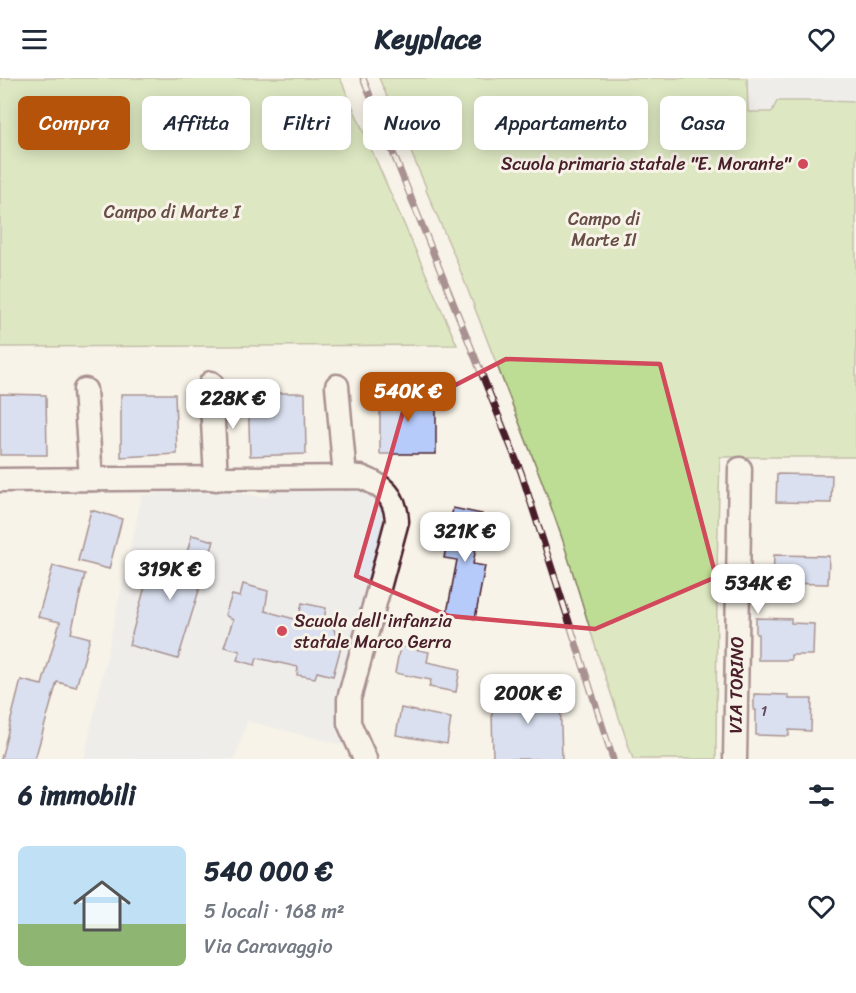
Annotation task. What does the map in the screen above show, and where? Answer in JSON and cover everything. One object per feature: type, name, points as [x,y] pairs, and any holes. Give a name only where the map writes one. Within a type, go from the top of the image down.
[{"type":"street","points":[[211,383],[216,479]]},
{"type":"street","points":[[337,386],[345,477]]},
{"type":"street","points":[[85,390],[91,479]]},
{"type":"street","name":"VIA TORINO","points":[[735,759],[740,469]]},
{"type":"street","points":[[0,480],[361,477],[379,485],[393,501],[397,521],[349,699],[349,723],[365,759]]},
{"type":"highlighted area","points":[[506,359],[660,364],[716,577],[595,629],[449,616],[356,576],[403,412]]},
{"type":"shaded area","name":"Scuola primaria statale \"E. Morante\"","points":[[747,78],[856,78],[856,250],[754,257]]},
{"type":"shaded area","points":[[272,486],[362,486],[376,497],[382,506],[382,543],[340,711],[354,748],[247,721],[235,759],[84,759],[142,495],[206,489],[267,497]]},
{"type":"green space","name":"Campo di Marte I","points":[[0,78],[340,78],[348,96],[262,96],[262,150],[351,150],[351,103],[363,130],[363,150],[372,150],[457,345],[0,347]]},
{"type":"green space","name":"Campo di Marte II","points":[[379,78],[747,78],[748,112],[772,112],[777,101],[856,102],[856,457],[720,457],[716,759],[633,759],[543,484],[455,257],[410,150],[462,150],[462,96],[387,96]]},
{"type":"building","points":[[380,392],[436,392],[436,454],[380,454]]},
{"type":"building","points":[[248,393],[305,393],[306,454],[250,456]]},
{"type":"building","points":[[0,394],[46,395],[47,455],[0,455]]},
{"type":"building","points":[[121,394],[175,394],[177,454],[121,457]]},
{"type":"building","points":[[777,474],[832,475],[831,503],[776,502]]},
{"type":"building","points":[[453,508],[482,514],[473,564],[485,566],[475,619],[447,613],[457,560],[444,558]]},
{"type":"building","points":[[91,510],[122,519],[109,569],[78,561]]},
{"type":"building","points":[[192,535],[214,541],[178,659],[129,645],[153,557],[183,566]]},
{"type":"building","points":[[774,555],[829,556],[828,584],[773,583]]},
{"type":"building","points":[[53,566],[85,574],[71,633],[90,638],[76,687],[57,682],[35,759],[1,759],[21,680],[42,685],[60,622],[38,617]]},
{"type":"building","name":"Scuola dell'infanzia statale Marco Gerra","points":[[243,584],[268,591],[265,611],[298,620],[302,603],[326,608],[324,619],[333,626],[336,636],[334,645],[341,647],[333,676],[317,672],[315,678],[297,675],[298,667],[257,658],[255,665],[237,660],[240,651],[224,647],[233,620],[225,615],[232,595],[240,597]]},
{"type":"building","points":[[756,618],[791,619],[791,623],[814,624],[813,655],[791,655],[791,660],[758,660]]},
{"type":"building","points":[[400,646],[429,652],[427,662],[460,669],[456,692],[429,687],[431,680],[395,673]]},
{"type":"building","points":[[548,679],[548,695],[560,695],[562,759],[493,759],[492,709],[503,708],[503,696],[522,696],[522,680]]},
{"type":"building","points":[[754,694],[789,695],[789,699],[812,699],[811,731],[789,730],[789,736],[756,735]]},
{"type":"building","points":[[401,708],[451,718],[447,744],[396,735]]},
{"type":"railway","points":[[363,78],[521,472],[613,759]]},
{"type":"place","name":"Scuola primaria statale \"E. Morante\"","points":[[803,164]]},
{"type":"place","name":"Scuola dell'infanzia statale Marco Gerra","points":[[282,631]]}]
